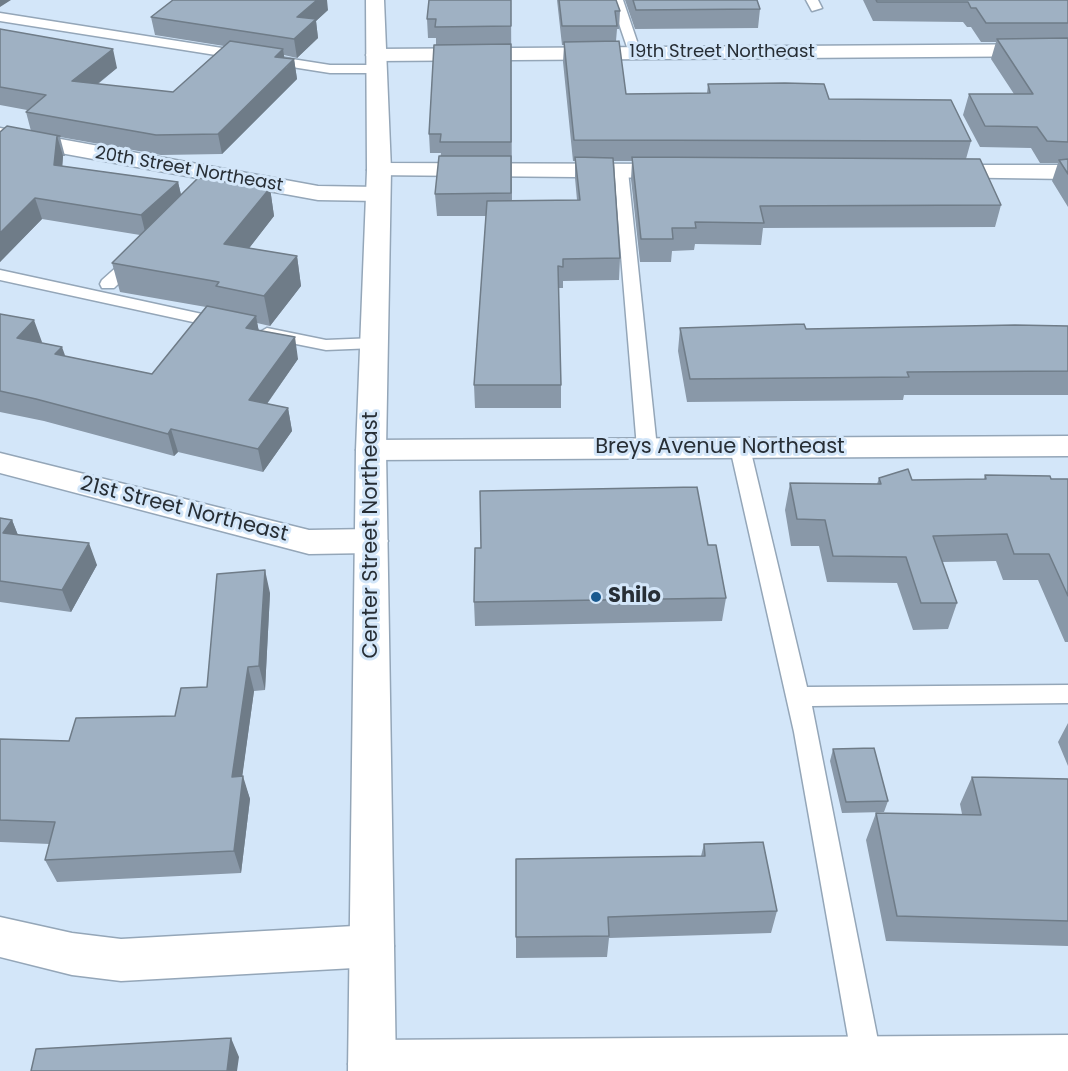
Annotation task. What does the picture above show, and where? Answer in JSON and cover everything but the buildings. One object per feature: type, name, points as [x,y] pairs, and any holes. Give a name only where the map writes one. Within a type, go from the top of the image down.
[{"type":"street","name":"Center Street Northeast","points":[[372,1067],[371,450],[378,182],[375,0]]},
{"type":"street","name":"19th Street Northeast","points":[[376,62],[635,53],[1068,50]]},
{"type":"street","name":"20th Street Northeast","points":[[0,135],[216,184],[318,194],[378,182],[621,171],[703,171]]},
{"type":"street","points":[[915,172],[1068,172]]},
{"type":"street","name":"Breys Avenue Northeast","points":[[371,450],[1068,446]]},
{"type":"street","name":"21st Street Northeast","points":[[0,463],[309,542],[371,541]]},
{"type":"street","points":[[0,937],[72,954],[122,960],[372,946]]},
{"type":"street","points":[[372,1067],[867,1065],[1068,1058]]},
{"type":"lane","points":[[617,0],[635,53]]},
{"type":"lane","points":[[0,17],[330,69],[376,62]]},
{"type":"lane","points":[[621,171],[647,448]]},
{"type":"lane","points":[[108,284],[149,246]]},
{"type":"lane","points":[[0,275],[326,345],[375,343]]},
{"type":"lane","points":[[740,448],[798,697],[867,1065]]},
{"type":"lane","points":[[798,697],[1068,694]]},
{"type":"place","name":"Shilo","points":[[596,597]]}]
